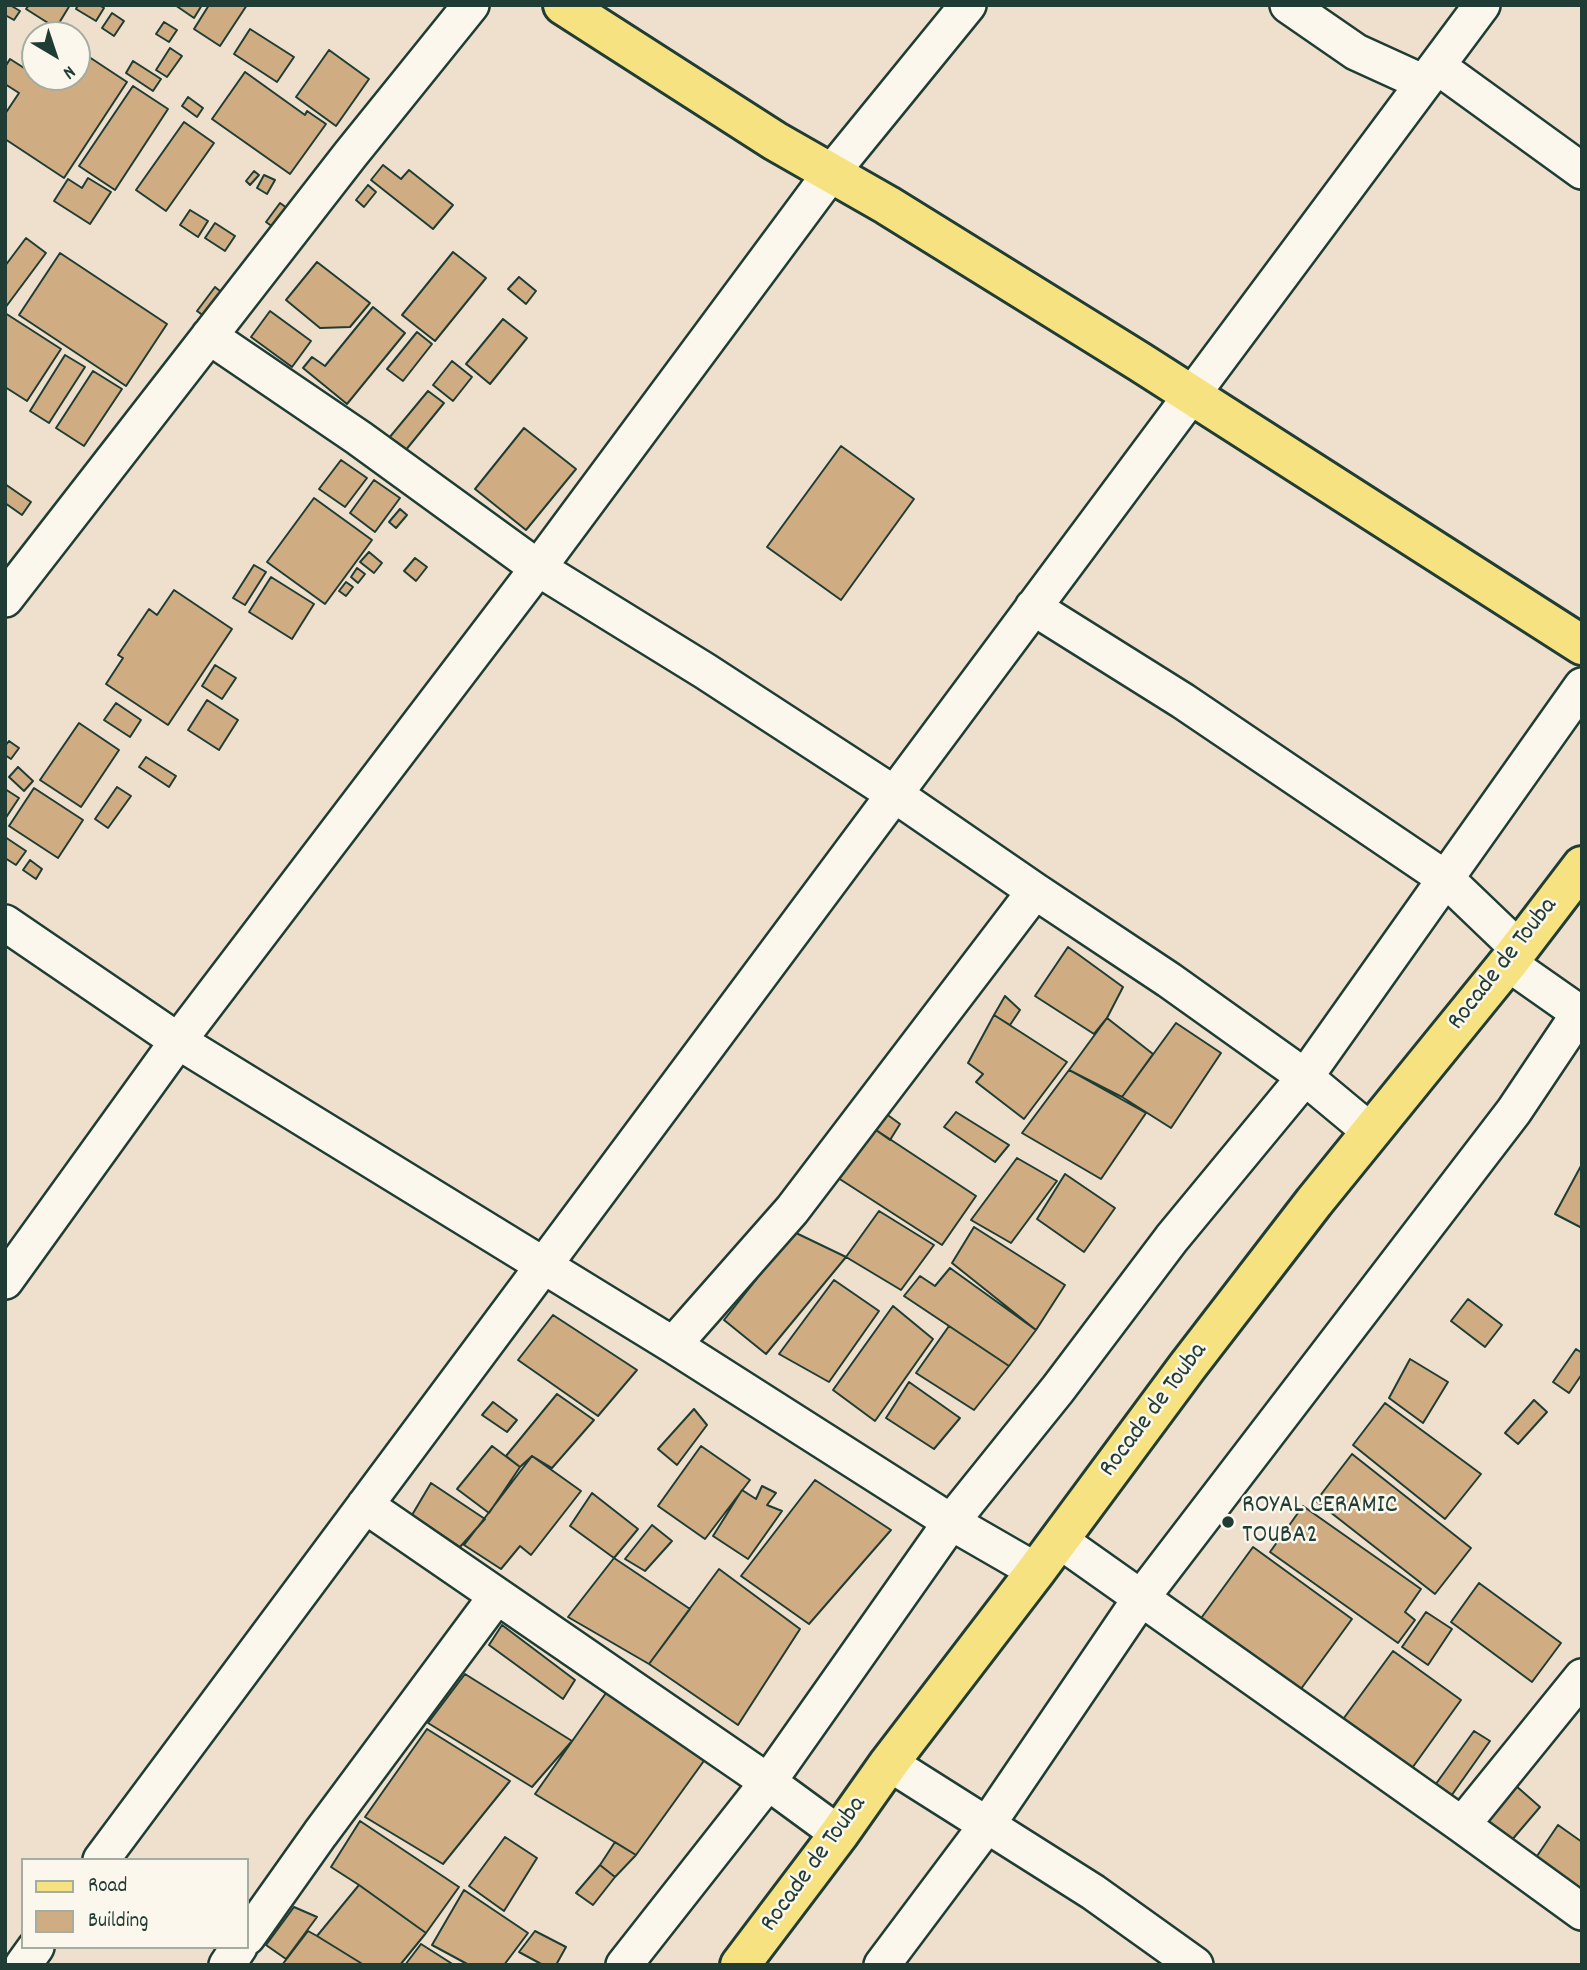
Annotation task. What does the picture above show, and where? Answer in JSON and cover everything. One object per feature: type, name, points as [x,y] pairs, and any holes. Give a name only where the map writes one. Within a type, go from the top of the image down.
[{"type":"main road","points":[[563,5],[775,141],[887,205],[1191,395],[1582,645]]},
{"type":"main road","name":"Rocade de Touba","points":[[740,1965],[1187,1367],[1582,866]]},
{"type":"street","points":[[5,599],[350,155],[471,5]]},
{"type":"street","points":[[5,1281],[178,1041],[538,568],[831,173],[968,5]]},
{"type":"street","points":[[1288,5],[1356,52],[1430,74],[1581,170]]},
{"type":"street","points":[[102,1858],[1482,5]]},
{"type":"street","points":[[209,336],[359,438],[538,568],[705,671],[894,794],[1169,980],[1305,1077],[1371,1132]]},
{"type":"street","points":[[882,1965],[987,1825],[1141,1598],[1506,1123],[1581,1014],[1513,955],[1446,879],[1183,701],[1033,607]]},
{"type":"street","points":[[624,1965],[768,1782],[951,1522],[1058,1389],[1172,1238],[1305,1077],[1582,686]]},
{"type":"street","points":[[673,1345],[792,1210],[1035,891]]},
{"type":"street","points":[[5,923],[178,1041],[673,1345],[951,1522],[1035,1571]]},
{"type":"street","points":[[365,1505],[768,1782],[839,1834]]},
{"type":"street","points":[[1059,1540],[1582,1912]]},
{"type":"street","points":[[248,1936],[496,1597]]},
{"type":"street","points":[[1462,1825],[1582,1677]]},
{"type":"street","points":[[889,1763],[1093,1892],[1195,1965]]},
{"type":"street","points":[[23,1965],[35,1949]]},
{"type":"street","points":[[227,1965],[238,1949]]},
{"type":"building","points":[[5,5],[20,11],[14,20],[5,15]]},
{"type":"building","points":[[29,5],[70,5],[60,21],[45,21],[26,9]]},
{"type":"building","points":[[78,5],[99,5],[104,8],[96,21],[76,9]]},
{"type":"building","points":[[175,5],[202,5],[194,18]]},
{"type":"building","points":[[209,5],[247,5],[220,46],[194,29]]},
{"type":"building","points":[[112,13],[124,21],[114,36],[102,28]]},
{"type":"building","points":[[164,22],[177,30],[169,42],[156,34]]},
{"type":"building","points":[[250,29],[294,57],[277,82],[234,54]]},
{"type":"building","points":[[170,48],[182,56],[167,77],[156,70]]},
{"type":"building","points":[[329,50],[369,79],[336,126],[296,97]]},
{"type":"building","points":[[91,58],[127,82],[64,178],[5,139],[5,114],[19,93],[5,84],[5,67],[10,59],[21,66],[21,91],[91,91]]},
{"type":"building","points":[[133,61],[161,79],[153,91],[126,73]]},
{"type":"building","points":[[245,72],[305,115],[307,111],[326,124],[290,174],[212,119]]},
{"type":"building","points":[[133,86],[168,109],[115,190],[79,166]]},
{"type":"building","points":[[188,97],[203,108],[197,117],[182,106]]},
{"type":"building","points":[[184,122],[214,143],[166,211],[136,190]]},
{"type":"building","points":[[383,165],[401,179],[409,170],[453,205],[433,229],[371,180]]},
{"type":"building","points":[[254,171],[259,175],[250,185],[246,181]]},
{"type":"building","points":[[264,175],[275,180],[267,194],[257,188]]},
{"type":"building","points":[[88,178],[111,192],[90,224],[54,201],[68,179],[82,188]]},
{"type":"building","points":[[368,185],[376,192],[364,207],[356,200]]},
{"type":"building","points":[[280,203],[287,208],[273,227],[266,222]]},
{"type":"building","points":[[190,210],[208,221],[198,237],[180,225]]},
{"type":"building","points":[[215,223],[235,236],[225,251],[205,238]]},
{"type":"building","points":[[26,238],[46,253],[5,308],[5,266]]},
{"type":"building","points":[[453,252],[486,278],[435,341],[402,315]]},
{"type":"building","points":[[60,253],[167,324],[126,386],[19,315]]},
{"type":"building","points":[[317,262],[370,303],[350,327],[320,328],[286,300]]},
{"type":"building","points":[[519,277],[536,291],[526,304],[508,289]]},
{"type":"building","points":[[215,287],[225,295],[208,319],[197,311]]},
{"type":"building","points":[[373,307],[405,333],[347,404],[303,368],[312,357],[325,366]]},
{"type":"building","points":[[270,311],[311,341],[292,367],[251,337]]},
{"type":"building","points":[[5,313],[61,349],[27,401],[5,387]]},
{"type":"building","points":[[503,319],[527,338],[490,384],[466,364]]},
{"type":"building","points":[[417,332],[432,344],[403,381],[387,369]]},
{"type":"building","points":[[65,355],[85,367],[49,423],[30,411]]},
{"type":"building","points":[[452,361],[472,377],[453,401],[433,385]]},
{"type":"building","points":[[93,371],[122,389],[84,446],[56,428]]},
{"type":"building","points":[[428,391],[444,403],[405,451],[389,438]]},
{"type":"building","points":[[524,428],[576,469],[526,530],[475,489]]},
{"type":"building","points":[[841,446],[914,499],[841,600],[767,547]]},
{"type":"building","points":[[341,460],[367,478],[345,507],[319,489]]},
{"type":"building","points":[[374,480],[400,498],[375,532],[350,513]]},
{"type":"building","points":[[5,484],[31,502],[22,515],[5,503]]},
{"type":"building","points":[[314,498],[372,540],[325,604],[267,562]]},
{"type":"building","points":[[400,509],[407,515],[396,528],[389,522]]},
{"type":"building","points":[[369,552],[382,563],[374,573],[360,562]]},
{"type":"building","points":[[415,558],[427,567],[416,581],[404,571]]},
{"type":"building","points":[[254,565],[266,572],[245,605],[233,598]]},
{"type":"building","points":[[357,568],[365,574],[358,583],[351,577]]},
{"type":"building","points":[[271,577],[314,604],[292,639],[249,612]]},
{"type":"building","points":[[346,582],[353,587],[346,596],[339,591]]},
{"type":"building","points":[[174,590],[232,629],[168,725],[106,684],[123,658],[118,655],[149,609],[157,615]]},
{"type":"building","points":[[215,665],[236,678],[222,699],[202,686]]},
{"type":"building","points":[[207,700],[238,720],[219,750],[188,730]]},
{"type":"building","points":[[116,703],[141,720],[130,737],[104,720]]},
{"type":"building","points":[[79,723],[119,750],[81,807],[40,780]]},
{"type":"building","points":[[9,741],[19,748],[11,759],[5,755],[5,746]]},
{"type":"building","points":[[146,757],[176,776],[169,787],[139,767]]},
{"type":"building","points":[[18,767],[33,781],[24,791],[9,777]]},
{"type":"building","points":[[117,787],[131,796],[108,828],[95,819]]},
{"type":"building","points":[[34,788],[83,820],[58,858],[9,826]]},
{"type":"building","points":[[5,789],[19,798],[5,819]]},
{"type":"building","points":[[5,837],[26,851],[16,865],[5,858]]},
{"type":"building","points":[[30,860],[42,869],[36,879],[23,870]]},
{"type":"building","points":[[1068,947],[1123,987],[1107,1018],[1094,1034],[1035,996]]},
{"type":"building","points":[[1005,996],[1020,1010],[1010,1025],[994,1015]]},
{"type":"building","points":[[994,1015],[1067,1062],[1024,1119],[976,1082],[983,1074],[968,1063]]},
{"type":"building","points":[[1107,1018],[1153,1054],[1122,1097],[1069,1070]]},
{"type":"building","points":[[1176,1023],[1221,1053],[1171,1128],[1122,1097]]},
{"type":"building","points":[[1069,1070],[1146,1113],[1101,1179],[1022,1133]]},
{"type":"building","points":[[956,1112],[1009,1145],[995,1162],[944,1127]]},
{"type":"building","points":[[885,1113],[900,1124],[890,1140],[873,1128]]},
{"type":"building","points":[[873,1128],[976,1196],[942,1245],[835,1176]]},
{"type":"building","points":[[1017,1158],[1057,1181],[1011,1243],[971,1220]]},
{"type":"building","points":[[1582,1164],[1582,1228],[1555,1214]]},
{"type":"building","points":[[1065,1174],[1115,1208],[1084,1252],[1037,1219]]},
{"type":"building","points":[[879,1211],[934,1245],[901,1290],[846,1257]]},
{"type":"building","points":[[974,1227],[1065,1285],[1036,1330],[952,1263]]},
{"type":"building","points":[[794,1232],[846,1257],[766,1354],[724,1320]]},
{"type":"building","points":[[950,1268],[1036,1330],[1009,1366],[904,1296],[920,1276],[935,1286]]},
{"type":"building","points":[[834,1280],[879,1311],[829,1382],[779,1354]]},
{"type":"building","points":[[1468,1299],[1502,1325],[1485,1347],[1451,1321]]},
{"type":"building","points":[[893,1306],[933,1339],[875,1421],[833,1390]]},
{"type":"building","points":[[553,1315],[637,1370],[598,1416],[518,1360]]},
{"type":"building","points":[[949,1326],[1009,1366],[974,1410],[916,1373]]},
{"type":"building","points":[[1576,1349],[1582,1353],[1582,1374],[1569,1393],[1553,1382]]},
{"type":"building","points":[[1410,1359],[1448,1382],[1423,1423],[1389,1398]]},
{"type":"building","points":[[909,1382],[960,1418],[934,1449],[886,1418]]},
{"type":"building","points":[[557,1394],[594,1420],[552,1468],[532,1456],[520,1467],[506,1456]]},
{"type":"building","points":[[1534,1400],[1547,1412],[1518,1444],[1505,1433]]},
{"type":"building","points":[[493,1402],[517,1420],[507,1432],[482,1415]]},
{"type":"building","points":[[1385,1403],[1481,1474],[1445,1519],[1353,1445]]},
{"type":"building","points":[[694,1409],[707,1425],[677,1465],[658,1449]]},
{"type":"building","points":[[492,1446],[520,1467],[489,1513],[457,1489]]},
{"type":"building","points":[[701,1446],[750,1480],[705,1539],[658,1506]]},
{"type":"building","points":[[1352,1454],[1471,1548],[1435,1594],[1316,1501]]},
{"type":"building","points":[[532,1456],[581,1491],[531,1555],[520,1546],[501,1569],[464,1545]]},
{"type":"building","points":[[815,1480],[891,1530],[809,1624],[741,1576]]},
{"type":"building","points":[[431,1483],[485,1519],[460,1547],[412,1515]]},
{"type":"building","points":[[762,1486],[776,1493],[767,1505],[782,1511],[748,1559],[713,1536],[742,1490],[756,1499]]},
{"type":"building","points":[[592,1493],[638,1529],[614,1558],[570,1526]]},
{"type":"building","points":[[1303,1506],[1421,1589],[1405,1612],[1415,1620],[1398,1643],[1270,1552]]},
{"type":"building","points":[[652,1525],[672,1541],[645,1571],[625,1559]]},
{"type":"building","points":[[1253,1547],[1352,1619],[1298,1693],[1199,1621]]},
{"type":"building","points":[[614,1558],[690,1609],[649,1664],[568,1617]]},
{"type":"building","points":[[719,1569],[800,1629],[738,1725],[649,1664]]},
{"type":"building","points":[[1479,1583],[1561,1643],[1532,1682],[1451,1622]]},
{"type":"building","points":[[1426,1612],[1452,1629],[1428,1665],[1402,1647]]},
{"type":"building","points":[[502,1625],[575,1680],[563,1699],[489,1645]]},
{"type":"building","points":[[1393,1651],[1461,1700],[1410,1771],[1341,1722]]},
{"type":"building","points":[[465,1674],[572,1741],[532,1787],[428,1723]]},
{"type":"building","points":[[606,1693],[706,1758],[636,1855],[535,1794]]},
{"type":"building","points":[[427,1729],[510,1781],[443,1864],[365,1817]]},
{"type":"building","points":[[1474,1731],[1490,1741],[1449,1799],[1433,1788]]},
{"type":"building","points":[[1515,1785],[1540,1807],[1511,1841],[1486,1819]]},
{"type":"building","points":[[360,1821],[459,1887],[426,1933],[331,1867]]},
{"type":"building","points":[[1558,1825],[1582,1842],[1582,1889],[1576,1897],[1531,1865]]},
{"type":"building","points":[[505,1837],[537,1858],[504,1911],[469,1886]]},
{"type":"building","points":[[615,1842],[636,1855],[615,1877],[600,1865]]},
{"type":"building","points":[[600,1865],[615,1877],[593,1905],[576,1893]]},
{"type":"building","points":[[359,1885],[426,1933],[400,1965],[364,1965],[317,1936]]},
{"type":"building","points":[[464,1890],[528,1933],[504,1965],[469,1965],[432,1945]]},
{"type":"building","points":[[294,1907],[317,1917],[286,1959],[266,1945]]},
{"type":"building","points":[[308,1931],[317,1936],[364,1965],[282,1965]]},
{"type":"building","points":[[535,1931],[566,1947],[556,1965],[543,1965],[519,1952]]},
{"type":"building","points":[[421,1944],[454,1965],[405,1965]]},
{"type":"place","name":"ROYAL CERAMIC TOUBA2","points":[[1228,1522]]}]
